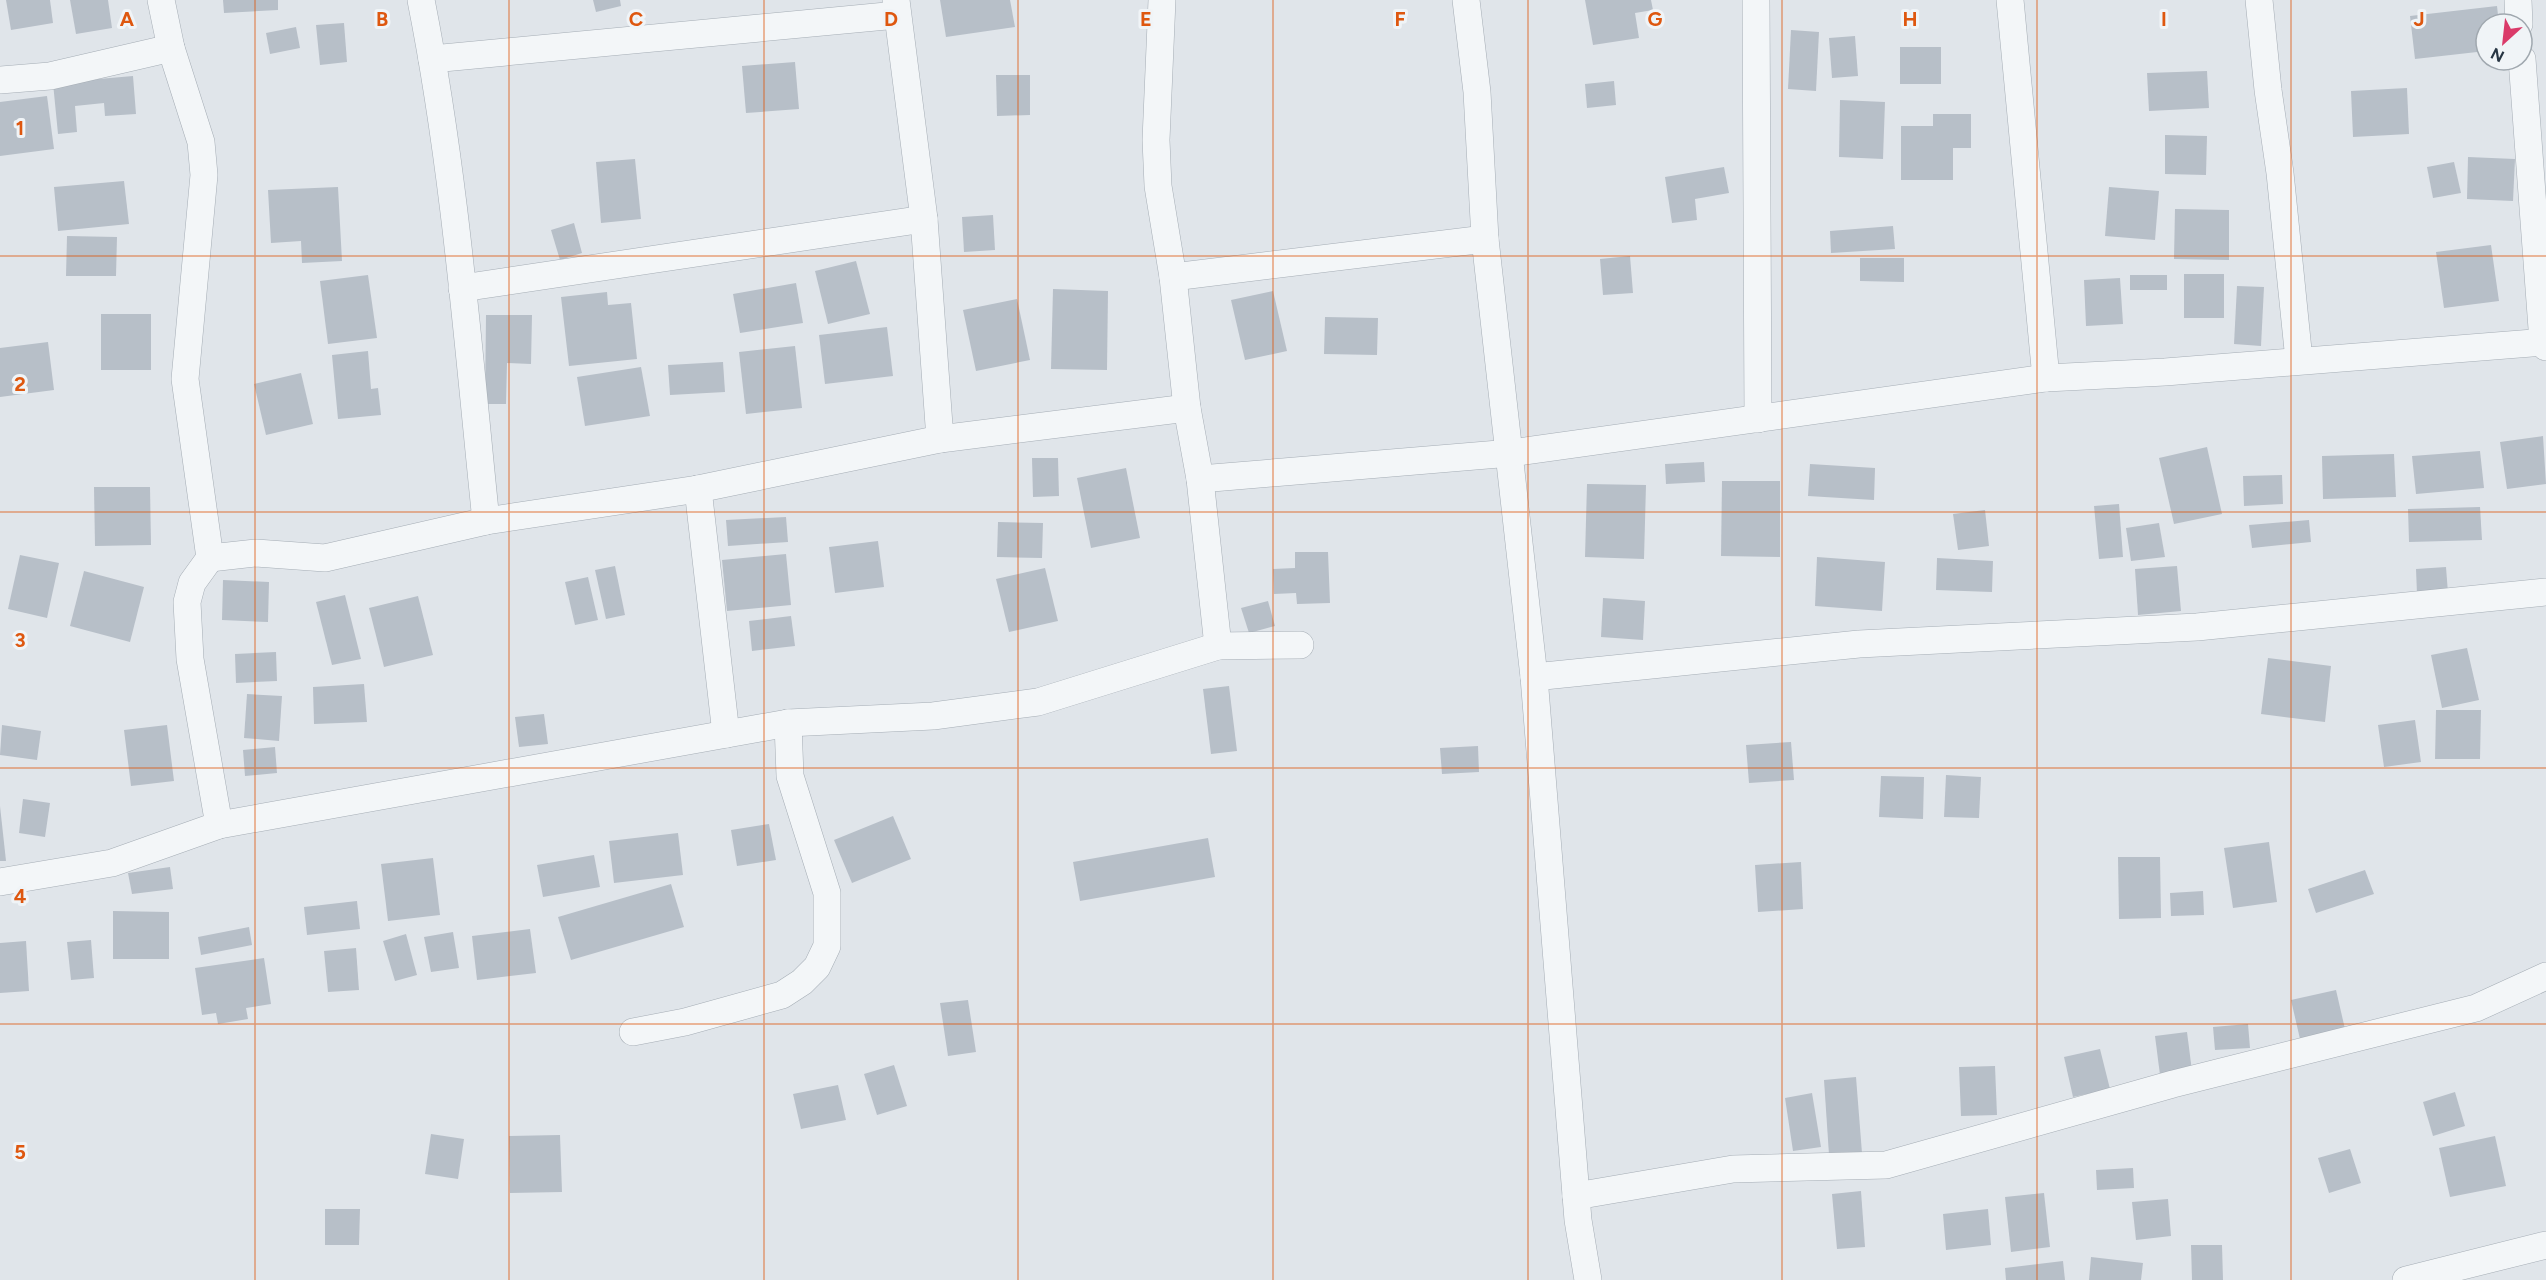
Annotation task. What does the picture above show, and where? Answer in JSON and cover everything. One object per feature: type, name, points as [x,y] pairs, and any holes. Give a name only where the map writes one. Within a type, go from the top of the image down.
[{"type":"street","points":[[161,0],[171,48],[201,142],[204,175],[185,379],[210,558],[192,583],[187,602],[190,659],[219,825]]},
{"type":"street","points":[[421,0],[432,59],[462,288],[486,521]]},
{"type":"street","points":[[1162,0],[1156,140],[1158,186],[1173,277],[1187,408],[1200,479],[1218,646]]},
{"type":"street","points":[[1466,0],[1477,92],[1485,239],[1534,677],[1576,1196],[1588,1280]]},
{"type":"street","points":[[2010,0],[2046,378]]},
{"type":"street","points":[[2259,0],[2299,360]]},
{"type":"street","points":[[1758,419],[1764,1]]},
{"type":"street","points":[[432,59],[896,8],[924,219],[940,439]]},
{"type":"street","points":[[0,80],[50,76],[171,48]]},
{"type":"street","points":[[1200,479],[1510,453],[2046,378],[2165,372],[2299,360],[2545,344],[2523,72]]},
{"type":"street","points":[[462,288],[924,219]]},
{"type":"street","points":[[1173,277],[1485,239]]},
{"type":"street","points":[[210,558],[256,553],[325,558],[486,521],[698,489],[940,439],[1187,408]]},
{"type":"street","points":[[698,489],[726,734]]},
{"type":"street","points":[[1534,677],[1859,644],[2197,627],[2546,592]]},
{"type":"street","points":[[0,882],[112,863],[219,825],[788,723],[933,716],[1038,702],[1218,646],[1300,645]]},
{"type":"street","points":[[633,1032],[685,1022],[782,996],[802,982],[817,967],[828,946],[827,893],[790,776],[788,723]]},
{"type":"street","points":[[1576,1196],[1733,1169],[1886,1165],[2173,1084],[2476,1008],[2546,976]]},
{"type":"street","points":[[2406,1280],[2546,1245]]},
{"type":"building","points":[[6,0],[50,0],[53,23],[11,30]]},
{"type":"building","points":[[70,0],[108,0],[112,28],[76,34]]},
{"type":"building","points":[[223,0],[278,0],[278,10],[224,13]]},
{"type":"building","points":[[593,0],[620,0],[621,6],[596,12]]},
{"type":"building","points":[[940,0],[1010,0],[1015,27],[946,37]]},
{"type":"building","points":[[1585,0],[1651,0],[1653,10],[1635,13],[1639,38],[1593,45]]},
{"type":"building","points":[[2497,6],[2498,12],[2474,12],[2474,52],[2415,59],[2410,16]]},
{"type":"building","points":[[344,23],[347,62],[320,65],[316,25]]},
{"type":"building","points":[[296,27],[300,48],[270,54],[266,33]]},
{"type":"building","points":[[1791,30],[1819,32],[1816,91],[1788,89]]},
{"type":"building","points":[[1855,36],[1858,76],[1832,78],[1829,38]]},
{"type":"building","points":[[1900,47],[1941,47],[1941,84],[1900,84]]},
{"type":"building","points":[[795,62],[799,109],[746,113],[742,66]]},
{"type":"building","points":[[2207,71],[2209,108],[2149,111],[2147,73]]},
{"type":"building","points":[[996,75],[1030,75],[1030,115],[997,116]]},
{"type":"building","points":[[133,76],[136,114],[105,116],[104,103],[75,106],[77,132],[58,134],[53,83]]},
{"type":"building","points":[[1614,81],[1616,105],[1587,108],[1585,84]]},
{"type":"building","points":[[2407,88],[2409,134],[2353,137],[2351,91]]},
{"type":"building","points":[[47,96],[54,149],[0,156],[0,102]]},
{"type":"building","points":[[1840,100],[1885,102],[1883,159],[1839,157]]},
{"type":"building","points":[[1933,114],[1971,114],[1971,148],[1953,148],[1953,180],[1901,180],[1901,126],[1933,126]]},
{"type":"building","points":[[2165,135],[2207,136],[2206,175],[2165,174]]},
{"type":"building","points":[[2468,157],[2515,159],[2513,201],[2467,199]]},
{"type":"building","points":[[635,159],[641,219],[601,223],[596,162]]},
{"type":"building","points":[[2454,162],[2461,193],[2433,198],[2427,167]]},
{"type":"building","points":[[1724,167],[1729,193],[1695,199],[1697,220],[1672,223],[1665,177]]},
{"type":"building","points":[[124,181],[129,224],[58,231],[54,187]]},
{"type":"building","points":[[338,187],[342,261],[302,263],[301,241],[271,243],[268,190]]},
{"type":"building","points":[[2109,187],[2159,191],[2155,240],[2105,236]]},
{"type":"building","points":[[2175,209],[2229,210],[2229,260],[2174,259]]},
{"type":"building","points":[[993,215],[995,250],[964,252],[962,217]]},
{"type":"building","points":[[574,223],[582,253],[560,260],[551,230]]},
{"type":"building","points":[[1893,226],[1895,249],[1831,253],[1830,231]]},
{"type":"building","points":[[67,236],[117,237],[116,276],[66,276]]},
{"type":"building","points":[[2491,245],[2499,301],[2444,308],[2436,252]]},
{"type":"building","points":[[1630,256],[1633,293],[1603,295],[1600,259]]},
{"type":"building","points":[[1860,258],[1904,258],[1904,282],[1860,281]]},
{"type":"building","points":[[856,261],[870,314],[828,324],[815,271]]},
{"type":"building","points":[[2184,274],[2224,274],[2224,318],[2184,318]]},
{"type":"building","points":[[368,275],[377,338],[328,344],[320,281]]},
{"type":"building","points":[[2130,275],[2167,275],[2167,290],[2130,290]]},
{"type":"building","points":[[2120,278],[2123,324],[2086,326],[2084,280]]},
{"type":"building","points":[[796,283],[803,323],[740,333],[733,294]]},
{"type":"building","points":[[2237,286],[2264,287],[2261,346],[2234,344]]},
{"type":"building","points":[[1053,289],[1108,291],[1107,370],[1051,369]]},
{"type":"building","points":[[1273,291],[1287,351],[1245,360],[1231,300]]},
{"type":"building","points":[[607,292],[608,305],[631,303],[637,359],[569,366],[561,297]]},
{"type":"building","points":[[1017,299],[1030,360],[976,371],[963,310]]},
{"type":"building","points":[[101,314],[151,314],[151,370],[101,370]]},
{"type":"building","points":[[486,315],[532,315],[531,364],[507,363],[506,404],[485,404]]},
{"type":"building","points":[[1325,317],[1378,318],[1377,355],[1324,354]]},
{"type":"building","points":[[887,327],[893,376],[825,384],[819,335]]},
{"type":"building","points":[[48,342],[54,390],[0,397],[0,348]]},
{"type":"building","points":[[795,346],[802,408],[746,414],[739,352]]},
{"type":"building","points":[[368,351],[371,389],[378,388],[381,415],[338,419],[332,355]]},
{"type":"building","points":[[723,362],[725,392],[670,395],[668,365]]},
{"type":"building","points":[[641,367],[650,416],[585,426],[577,377]]},
{"type":"building","points":[[301,373],[313,424],[266,435],[254,384]]},
{"type":"building","points":[[2543,436],[2546,484],[2507,489],[2500,442]]},
{"type":"building","points":[[2207,447],[2222,514],[2174,524],[2159,458]]},
{"type":"building","points":[[2480,451],[2484,488],[2416,494],[2412,456]]},
{"type":"building","points":[[2394,454],[2396,497],[2323,499],[2322,456]]},
{"type":"building","points":[[1032,458],[1058,458],[1059,496],[1033,497]]},
{"type":"building","points":[[1704,462],[1705,482],[1666,484],[1665,464]]},
{"type":"building","points":[[1810,464],[1875,468],[1874,500],[1808,496]]},
{"type":"building","points":[[1126,468],[1140,538],[1091,548],[1077,478]]},
{"type":"building","points":[[2282,475],[2283,504],[2244,506],[2243,476]]},
{"type":"building","points":[[1722,481],[1780,481],[1780,557],[1721,556]]},
{"type":"building","points":[[1587,484],[1646,485],[1644,559],[1585,557]]},
{"type":"building","points":[[94,487],[150,487],[151,545],[95,546]]},
{"type":"building","points":[[2119,504],[2123,557],[2099,559],[2094,506]]},
{"type":"building","points":[[2480,507],[2482,540],[2409,542],[2408,509]]},
{"type":"building","points":[[1985,510],[1989,546],[1958,550],[1953,514]]},
{"type":"building","points":[[786,517],[788,542],[728,546],[726,520]]},
{"type":"building","points":[[2309,520],[2311,542],[2252,548],[2249,525]]},
{"type":"building","points":[[998,522],[1043,523],[1042,558],[997,557]]},
{"type":"building","points":[[2159,523],[2165,557],[2131,561],[2126,528]]},
{"type":"building","points":[[878,541],[884,587],[835,593],[829,547]]},
{"type":"building","points":[[1295,552],[1328,552],[1330,603],[1297,604],[1296,593],[1274,594],[1273,569],[1295,568]]},
{"type":"building","points":[[786,554],[791,605],[727,611],[722,560]]},
{"type":"building","points":[[20,555],[59,563],[47,618],[8,609]]},
{"type":"building","points":[[1817,557],[1885,562],[1882,611],[1815,606]]},
{"type":"building","points":[[1937,558],[1993,561],[1992,592],[1936,590]]},
{"type":"building","points":[[615,566],[625,615],[606,619],[595,570]]},
{"type":"building","points":[[2177,566],[2181,611],[2138,615],[2135,569]]},
{"type":"building","points":[[2446,567],[2448,593],[2417,594],[2416,569]]},
{"type":"building","points":[[1045,568],[1058,621],[1009,632],[996,579]]},
{"type":"building","points":[[84,571],[144,587],[130,642],[70,626]]},
{"type":"building","points":[[588,577],[598,620],[575,625],[565,582]]},
{"type":"building","points":[[223,580],[269,582],[268,622],[222,620]]},
{"type":"building","points":[[345,595],[361,659],[332,665],[316,602]]},
{"type":"building","points":[[418,596],[433,655],[384,667],[369,608]]},
{"type":"building","points":[[1603,598],[1645,601],[1643,640],[1601,637]]},
{"type":"building","points":[[1268,601],[1275,626],[1249,633],[1241,608]]},
{"type":"building","points":[[791,616],[795,646],[752,651],[749,621]]},
{"type":"building","points":[[2467,648],[2479,700],[2442,708],[2431,655]]},
{"type":"building","points":[[276,652],[277,681],[236,683],[235,654]]},
{"type":"building","points":[[2268,658],[2331,666],[2325,722],[2261,714]]},
{"type":"building","points":[[364,684],[367,722],[314,724],[313,687]]},
{"type":"building","points":[[1229,686],[1237,751],[1211,754],[1203,689]]},
{"type":"building","points":[[247,694],[282,696],[279,741],[244,738]]},
{"type":"building","points":[[2436,710],[2481,710],[2480,759],[2435,759]]},
{"type":"building","points":[[544,714],[548,744],[519,747],[515,717]]},
{"type":"building","points":[[2415,720],[2421,762],[2384,767],[2378,725]]},
{"type":"building","points":[[2,725],[41,731],[37,760],[0,755]]},
{"type":"building","points":[[167,725],[174,781],[131,786],[124,730]]},
{"type":"building","points":[[1791,742],[1794,780],[1749,783],[1746,745]]},
{"type":"building","points":[[1478,746],[1479,772],[1442,774],[1440,748]]},
{"type":"building","points":[[275,747],[277,773],[245,776],[243,750]]},
{"type":"building","points":[[1946,775],[1981,777],[1979,818],[1944,817]]},
{"type":"building","points":[[1881,776],[1924,777],[1923,819],[1879,817]]},
{"type":"building","points":[[23,799],[50,803],[45,837],[19,833]]},
{"type":"building","points":[[0,806],[6,861],[0,861]]},
{"type":"building","points":[[893,816],[911,859],[852,883],[834,840]]},
{"type":"building","points":[[769,824],[776,860],[737,866],[731,830]]},
{"type":"building","points":[[678,833],[683,875],[614,883],[609,841]]},
{"type":"building","points":[[1208,838],[1215,877],[1080,901],[1073,862]]},
{"type":"building","points":[[2269,842],[2277,902],[2233,908],[2224,848]]},
{"type":"building","points":[[594,855],[600,887],[543,897],[537,865]]},
{"type":"building","points":[[2118,857],[2160,857],[2161,918],[2119,919]]},
{"type":"building","points":[[433,858],[440,915],[388,921],[381,864]]},
{"type":"building","points":[[1801,862],[1803,909],[1758,912],[1755,865]]},
{"type":"building","points":[[170,867],[173,889],[132,894],[128,873]]},
{"type":"building","points":[[2365,870],[2374,894],[2316,913],[2308,889]]},
{"type":"building","points":[[671,884],[684,927],[571,960],[558,917]]},
{"type":"building","points":[[2203,891],[2204,915],[2171,916],[2170,893]]},
{"type":"building","points":[[357,901],[360,929],[307,935],[304,907]]},
{"type":"building","points":[[113,911],[169,912],[169,959],[113,959]]},
{"type":"building","points":[[249,927],[252,945],[201,955],[198,937]]},
{"type":"building","points":[[530,929],[536,973],[477,980],[472,936]]},
{"type":"building","points":[[453,932],[459,968],[431,972],[424,937]]},
{"type":"building","points":[[406,934],[417,975],[395,981],[383,941]]},
{"type":"building","points":[[91,940],[94,978],[71,980],[67,942]]},
{"type":"building","points":[[26,941],[29,991],[0,993],[0,943]]},
{"type":"building","points":[[356,948],[359,990],[328,992],[324,951]]},
{"type":"building","points":[[264,958],[271,1004],[246,1008],[248,1019],[218,1024],[216,1013],[202,1015],[195,968]]},
{"type":"building","points":[[2336,990],[2345,1029],[2300,1039],[2291,1000]]},
{"type":"building","points":[[968,1000],[976,1052],[948,1056],[940,1003]]},
{"type":"building","points":[[2248,1024],[2250,1048],[2215,1050],[2213,1027]]},
{"type":"building","points":[[2187,1032],[2192,1071],[2160,1075],[2155,1036]]},
{"type":"building","points":[[2100,1049],[2110,1089],[2073,1097],[2064,1057]]},
{"type":"building","points":[[894,1065],[907,1106],[877,1115],[864,1074]]},
{"type":"building","points":[[1995,1066],[1997,1115],[1961,1116],[1959,1067]]},
{"type":"building","points":[[1856,1077],[1862,1153],[1829,1155],[1824,1080]]},
{"type":"building","points":[[838,1085],[846,1120],[801,1129],[793,1094]]},
{"type":"building","points":[[2455,1092],[2465,1126],[2433,1136],[2423,1102]]},
{"type":"building","points":[[1812,1093],[1821,1147],[1793,1151],[1785,1098]]},
{"type":"building","points":[[431,1134],[464,1139],[458,1179],[425,1174]]},
{"type":"building","points":[[560,1135],[562,1192],[510,1193],[509,1136]]},
{"type":"building","points":[[2495,1136],[2506,1186],[2450,1197],[2439,1148]]},
{"type":"building","points":[[2350,1149],[2361,1183],[2329,1193],[2318,1158]]},
{"type":"building","points":[[2133,1168],[2134,1188],[2097,1190],[2096,1170]]},
{"type":"building","points":[[1861,1191],[1865,1247],[1837,1249],[1832,1194]]},
{"type":"building","points":[[2044,1193],[2050,1247],[2011,1252],[2005,1197]]},
{"type":"building","points":[[2168,1199],[2171,1236],[2136,1240],[2132,1202]]},
{"type":"building","points":[[325,1209],[360,1209],[359,1245],[325,1245]]},
{"type":"building","points":[[1988,1209],[1991,1245],[1946,1250],[1943,1214]]},
{"type":"building","points":[[2191,1245],[2222,1245],[2223,1280],[2192,1280]]},
{"type":"building","points":[[2091,1257],[2143,1263],[2141,1280],[2089,1280]]},
{"type":"building","points":[[2063,1261],[2065,1280],[2006,1280],[2005,1268]]}]
